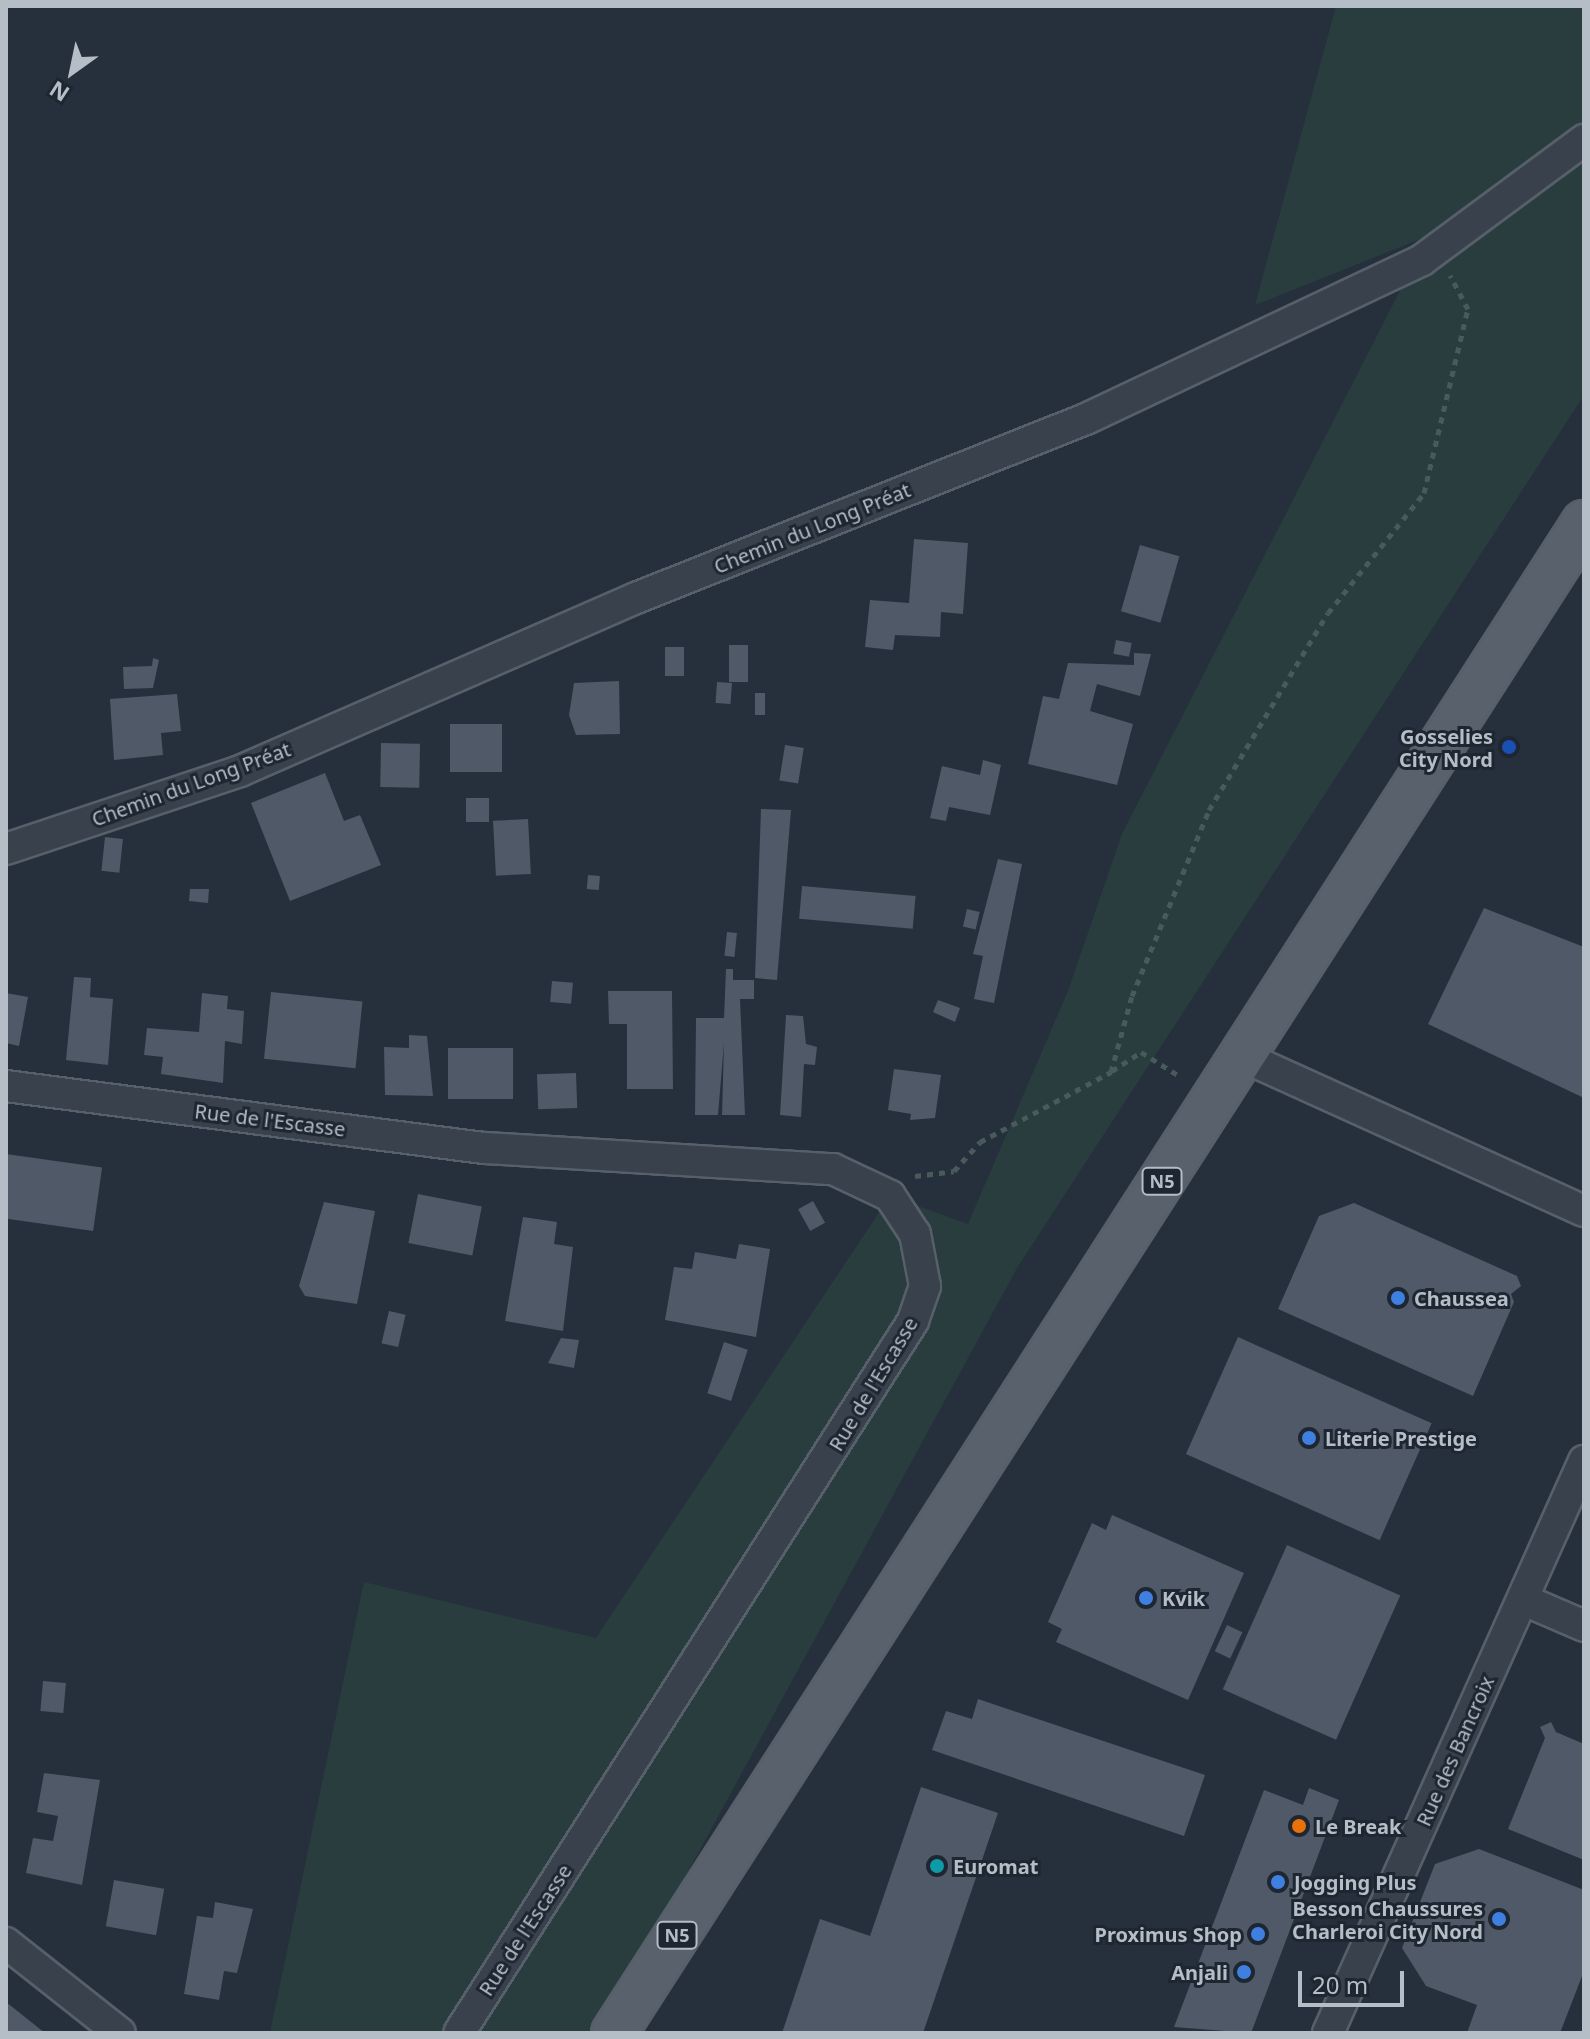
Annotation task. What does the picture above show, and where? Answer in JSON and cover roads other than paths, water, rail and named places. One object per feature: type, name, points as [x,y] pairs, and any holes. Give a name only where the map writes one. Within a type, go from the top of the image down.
[{"type":"main road","name":"N5","points":[[620,2029],[1584,523]]},
{"type":"street","name":"Chemin du Long Préat","points":[[6,849],[240,771],[636,598],[1086,419],[1437,250],[1584,140]]},
{"type":"street","points":[[1242,1056],[1584,1211]]},
{"type":"street","name":"Rue de l'Escasse","points":[[6,1086],[485,1148],[833,1169],[871,1183],[915,1234],[925,1286],[913,1321],[459,2033]]},
{"type":"street","name":"Rue des Bancroix","points":[[1328,2033],[1584,1461]]},
{"type":"street","points":[[1524,1600],[1584,1626]]},
{"type":"street","points":[[6,1943],[120,2033]]},
{"type":"place","name":"Gosselies City Nord","points":[[1509,747]]},
{"type":"place","name":"Chaussea","points":[[1398,1298]]},
{"type":"place","name":"Literie Prestige","points":[[1309,1438]]},
{"type":"place","name":"Kvik","points":[[1146,1598]]},
{"type":"place","name":"Le Break","points":[[1299,1826]]},
{"type":"place","name":"Euromat","points":[[937,1866]]},
{"type":"place","name":"Jogging Plus","points":[[1278,1882]]},
{"type":"place","name":"Besson Chaussures Charleroi City Nord","points":[[1499,1919]]},
{"type":"place","name":"Proximus Shop","points":[[1258,1934]]},
{"type":"place","name":"Anjali","points":[[1244,1972]]}]
